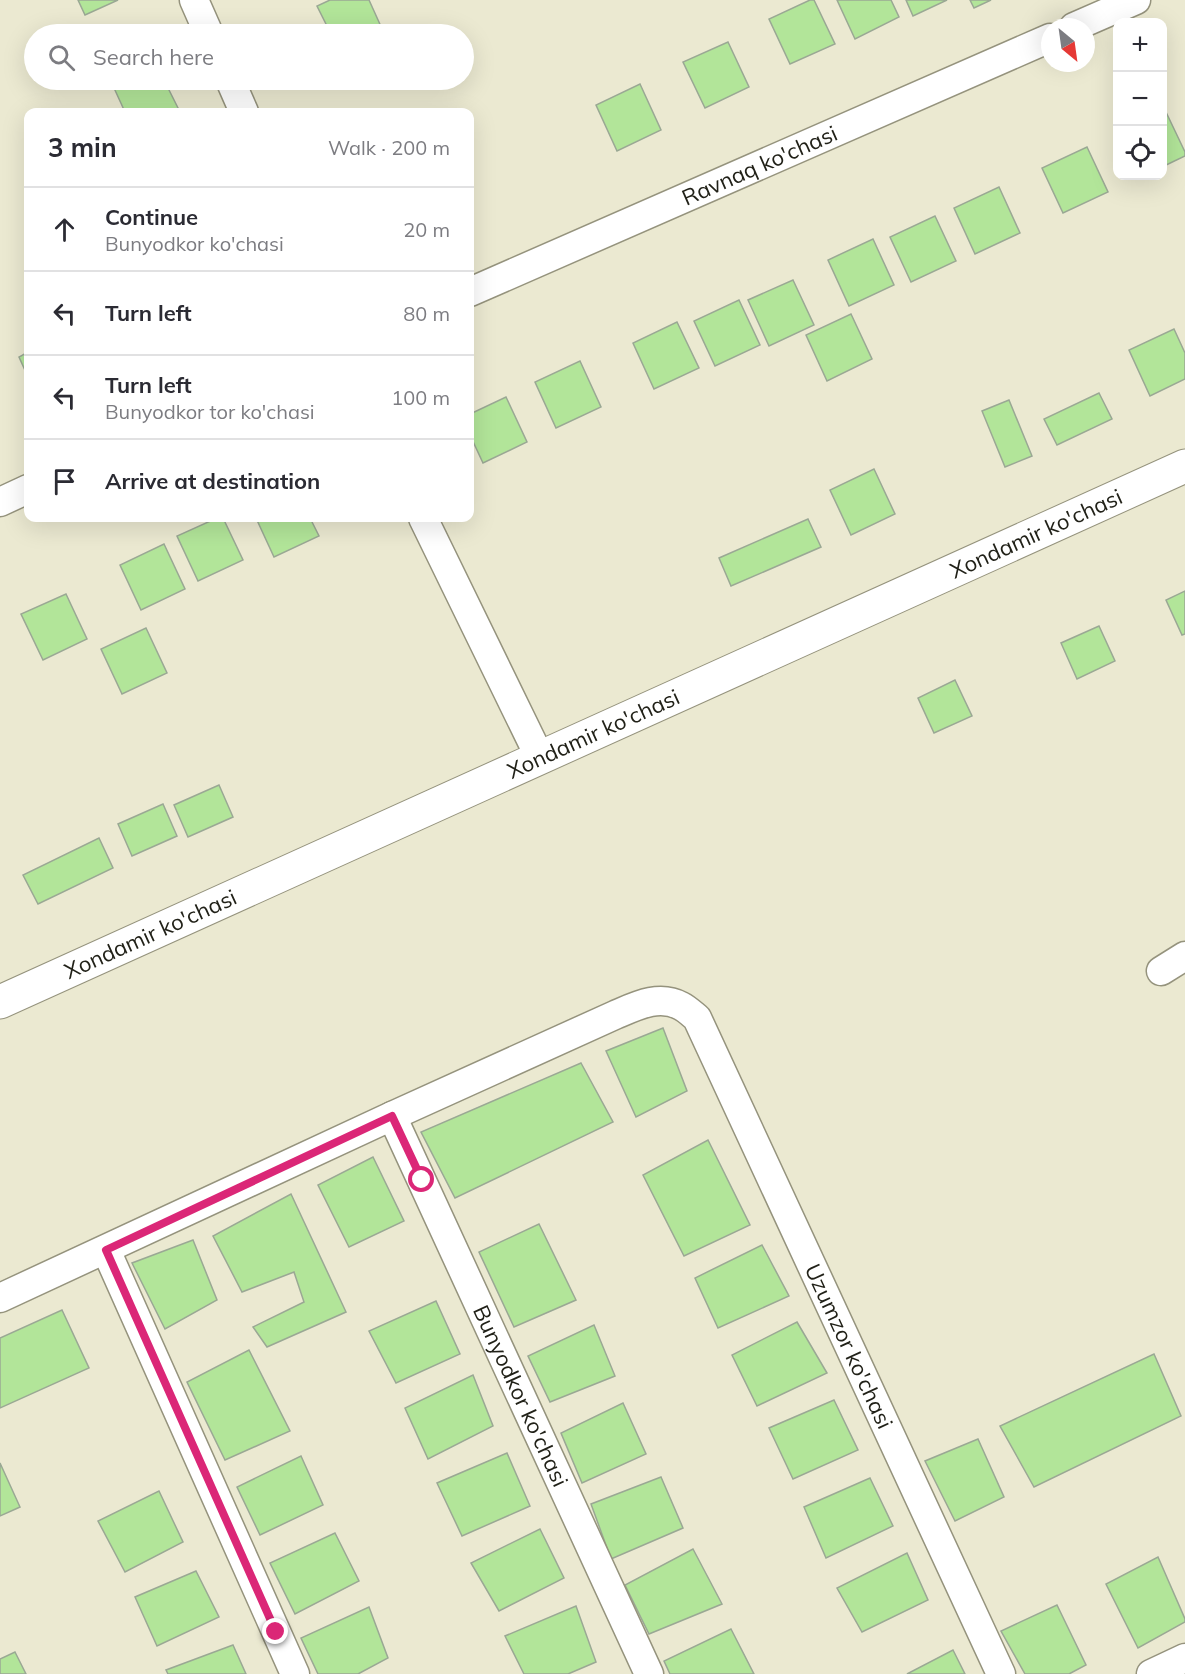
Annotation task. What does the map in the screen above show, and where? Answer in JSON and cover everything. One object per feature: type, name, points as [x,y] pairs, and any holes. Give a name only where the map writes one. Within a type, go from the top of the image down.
[{"type":"main road","name":"Xondamir ko'chasi","points":[[0,1002],[1185,466]]},
{"type":"street","points":[[194,0],[205,24]]},
{"type":"street","points":[[1095,18],[1136,0]]},
{"type":"street","name":"Ravnaq ko'chasi","points":[[474,290],[1041,42]]},
{"type":"street","points":[[234,90],[242,108]]},
{"type":"street","points":[[0,502],[24,491]]},
{"type":"street","points":[[425,522],[540,758]]},
{"type":"street","points":[[1161,971],[1185,956]]},
{"type":"street","name":"Uzumzor ko'chasi","points":[[392,1116],[644,1002],[672,1003],[697,1018],[1001,1674]]},
{"type":"street","points":[[0,1299],[392,1116]]},
{"type":"street","name":"Bunyodkor ko'chasi","points":[[392,1116],[649,1674]]},
{"type":"street","points":[[106,1250],[295,1674]]},
{"type":"street","points":[[1151,1674],[1185,1658]]},
{"type":"building","points":[[78,0],[118,0],[85,15]]},
{"type":"building","points":[[330,0],[369,0],[380,24],[326,24],[317,6]]},
{"type":"building","points":[[814,0],[835,44],[790,64],[769,19]]},
{"type":"building","points":[[837,0],[891,0],[899,17],[855,39]]},
{"type":"building","points":[[906,0],[947,0],[913,16]]},
{"type":"building","points":[[970,0],[991,0],[974,8]]},
{"type":"building","points":[[728,42],[749,87],[705,108],[683,62]]},
{"type":"building","points":[[640,84],[661,130],[617,151],[596,105]]},
{"type":"building","points":[[115,90],[169,90],[178,108],[123,108]]},
{"type":"building","points":[[1167,114],[1185,152],[1185,156],[1167,165]]},
{"type":"building","points":[[1087,147],[1108,192],[1063,213],[1042,168]]},
{"type":"building","points":[[999,187],[1020,233],[975,254],[954,208]]},
{"type":"building","points":[[935,216],[956,261],[911,282],[890,237]]},
{"type":"building","points":[[873,239],[894,285],[849,306],[828,260]]},
{"type":"building","points":[[793,280],[814,325],[769,346],[748,300]]},
{"type":"building","points":[[739,300],[760,345],[715,366],[694,321]]},
{"type":"building","points":[[851,314],[872,359],[827,381],[806,335]]},
{"type":"building","points":[[677,322],[699,368],[654,389],[633,343]]},
{"type":"building","points":[[1174,329],[1185,353],[1185,379],[1150,396],[1129,350]]},
{"type":"building","points":[[24,354],[24,368],[19,357]]},
{"type":"building","points":[[580,361],[601,407],[556,428],[535,382]]},
{"type":"building","points":[[1099,393],[1112,419],[1057,445],[1044,419]]},
{"type":"building","points":[[506,397],[527,442],[483,463],[474,444],[474,412]]},
{"type":"building","points":[[1009,400],[1032,456],[1005,467],[982,411]]},
{"type":"building","points":[[874,469],[895,514],[851,535],[830,490]]},
{"type":"building","points":[[808,519],[821,547],[731,586],[719,558]]},
{"type":"building","points":[[208,522],[225,522],[243,560],[198,581],[177,536]]},
{"type":"building","points":[[258,522],[312,522],[319,536],[274,557]]},
{"type":"building","points":[[164,544],[185,589],[141,610],[120,565]]},
{"type":"building","points":[[1185,591],[1185,634],[1182,635],[1166,600]]},
{"type":"building","points":[[66,594],[87,639],[43,660],[21,614]]},
{"type":"building","points":[[1099,626],[1115,661],[1077,679],[1061,643]]},
{"type":"building","points":[[146,628],[167,673],[122,694],[101,649]]},
{"type":"building","points":[[955,680],[972,716],[934,733],[918,698]]},
{"type":"building","points":[[219,785],[233,817],[188,837],[174,805]]},
{"type":"building","points":[[163,804],[177,836],[132,856],[118,824]]},
{"type":"building","points":[[99,838],[113,868],[38,904],[23,875]]},
{"type":"building","points":[[663,1028],[687,1091],[636,1117],[606,1051]]},
{"type":"building","points":[[581,1063],[613,1122],[455,1198],[421,1132]]},
{"type":"building","points":[[708,1140],[750,1225],[684,1256],[643,1175]]},
{"type":"building","points":[[373,1157],[404,1221],[349,1247],[318,1185]]},
{"type":"building","points":[[291,1194],[346,1312],[267,1347],[253,1327],[304,1302],[294,1272],[242,1292],[213,1236]]},
{"type":"building","points":[[539,1224],[576,1300],[514,1327],[479,1252]]},
{"type":"building","points":[[193,1240],[217,1300],[165,1329],[132,1263]]},
{"type":"building","points":[[762,1245],[789,1296],[718,1328],[695,1278]]},
{"type":"building","points":[[436,1301],[460,1354],[396,1383],[369,1331]]},
{"type":"building","points":[[62,1310],[89,1368],[0,1408],[0,1338]]},
{"type":"building","points":[[797,1322],[827,1373],[757,1406],[732,1355]]},
{"type":"building","points":[[594,1325],[615,1376],[550,1402],[528,1356]]},
{"type":"building","points":[[249,1350],[290,1431],[225,1460],[187,1382]]},
{"type":"building","points":[[1154,1354],[1181,1416],[1034,1487],[1000,1426]]},
{"type":"building","points":[[473,1375],[493,1426],[428,1459],[405,1408]]},
{"type":"building","points":[[834,1400],[858,1450],[793,1479],[769,1428]]},
{"type":"building","points":[[623,1403],[646,1454],[582,1483],[561,1433]]},
{"type":"building","points":[[978,1439],[1004,1497],[955,1521],[925,1461]]},
{"type":"building","points":[[507,1453],[530,1506],[462,1536],[437,1483]]},
{"type":"building","points":[[301,1456],[323,1505],[260,1535],[237,1487]]},
{"type":"building","points":[[0,1463],[20,1507],[0,1516]]},
{"type":"building","points":[[661,1477],[683,1528],[611,1559],[591,1504]]},
{"type":"building","points":[[870,1478],[893,1526],[826,1558],[804,1507]]},
{"type":"building","points":[[159,1491],[183,1542],[125,1572],[98,1521]]},
{"type":"building","points":[[540,1529],[564,1578],[499,1611],[471,1563]]},
{"type":"building","points":[[335,1533],[359,1581],[295,1614],[270,1563]]},
{"type":"building","points":[[693,1549],[722,1604],[649,1634],[625,1585]]},
{"type":"building","points":[[907,1553],[928,1600],[862,1632],[837,1588]]},
{"type":"building","points":[[1158,1557],[1185,1622],[1138,1648],[1106,1584]]},
{"type":"building","points":[[196,1571],[219,1617],[157,1646],[135,1597]]},
{"type":"building","points":[[1057,1605],[1086,1665],[1069,1674],[1025,1674],[1001,1631]]},
{"type":"building","points":[[576,1606],[596,1662],[568,1674],[524,1674],[505,1636]]},
{"type":"building","points":[[369,1607],[388,1658],[358,1674],[318,1674],[301,1638]]},
{"type":"building","points":[[731,1629],[754,1674],[670,1674],[664,1661]]},
{"type":"building","points":[[233,1645],[246,1674],[168,1674],[166,1670]]},
{"type":"building","points":[[953,1650],[965,1674],[907,1674]]},
{"type":"building","points":[[15,1652],[26,1674],[0,1674],[0,1659]]},
{"type":"route","points":[[276,1632],[106,1250],[392,1116],[422,1180]]}]
